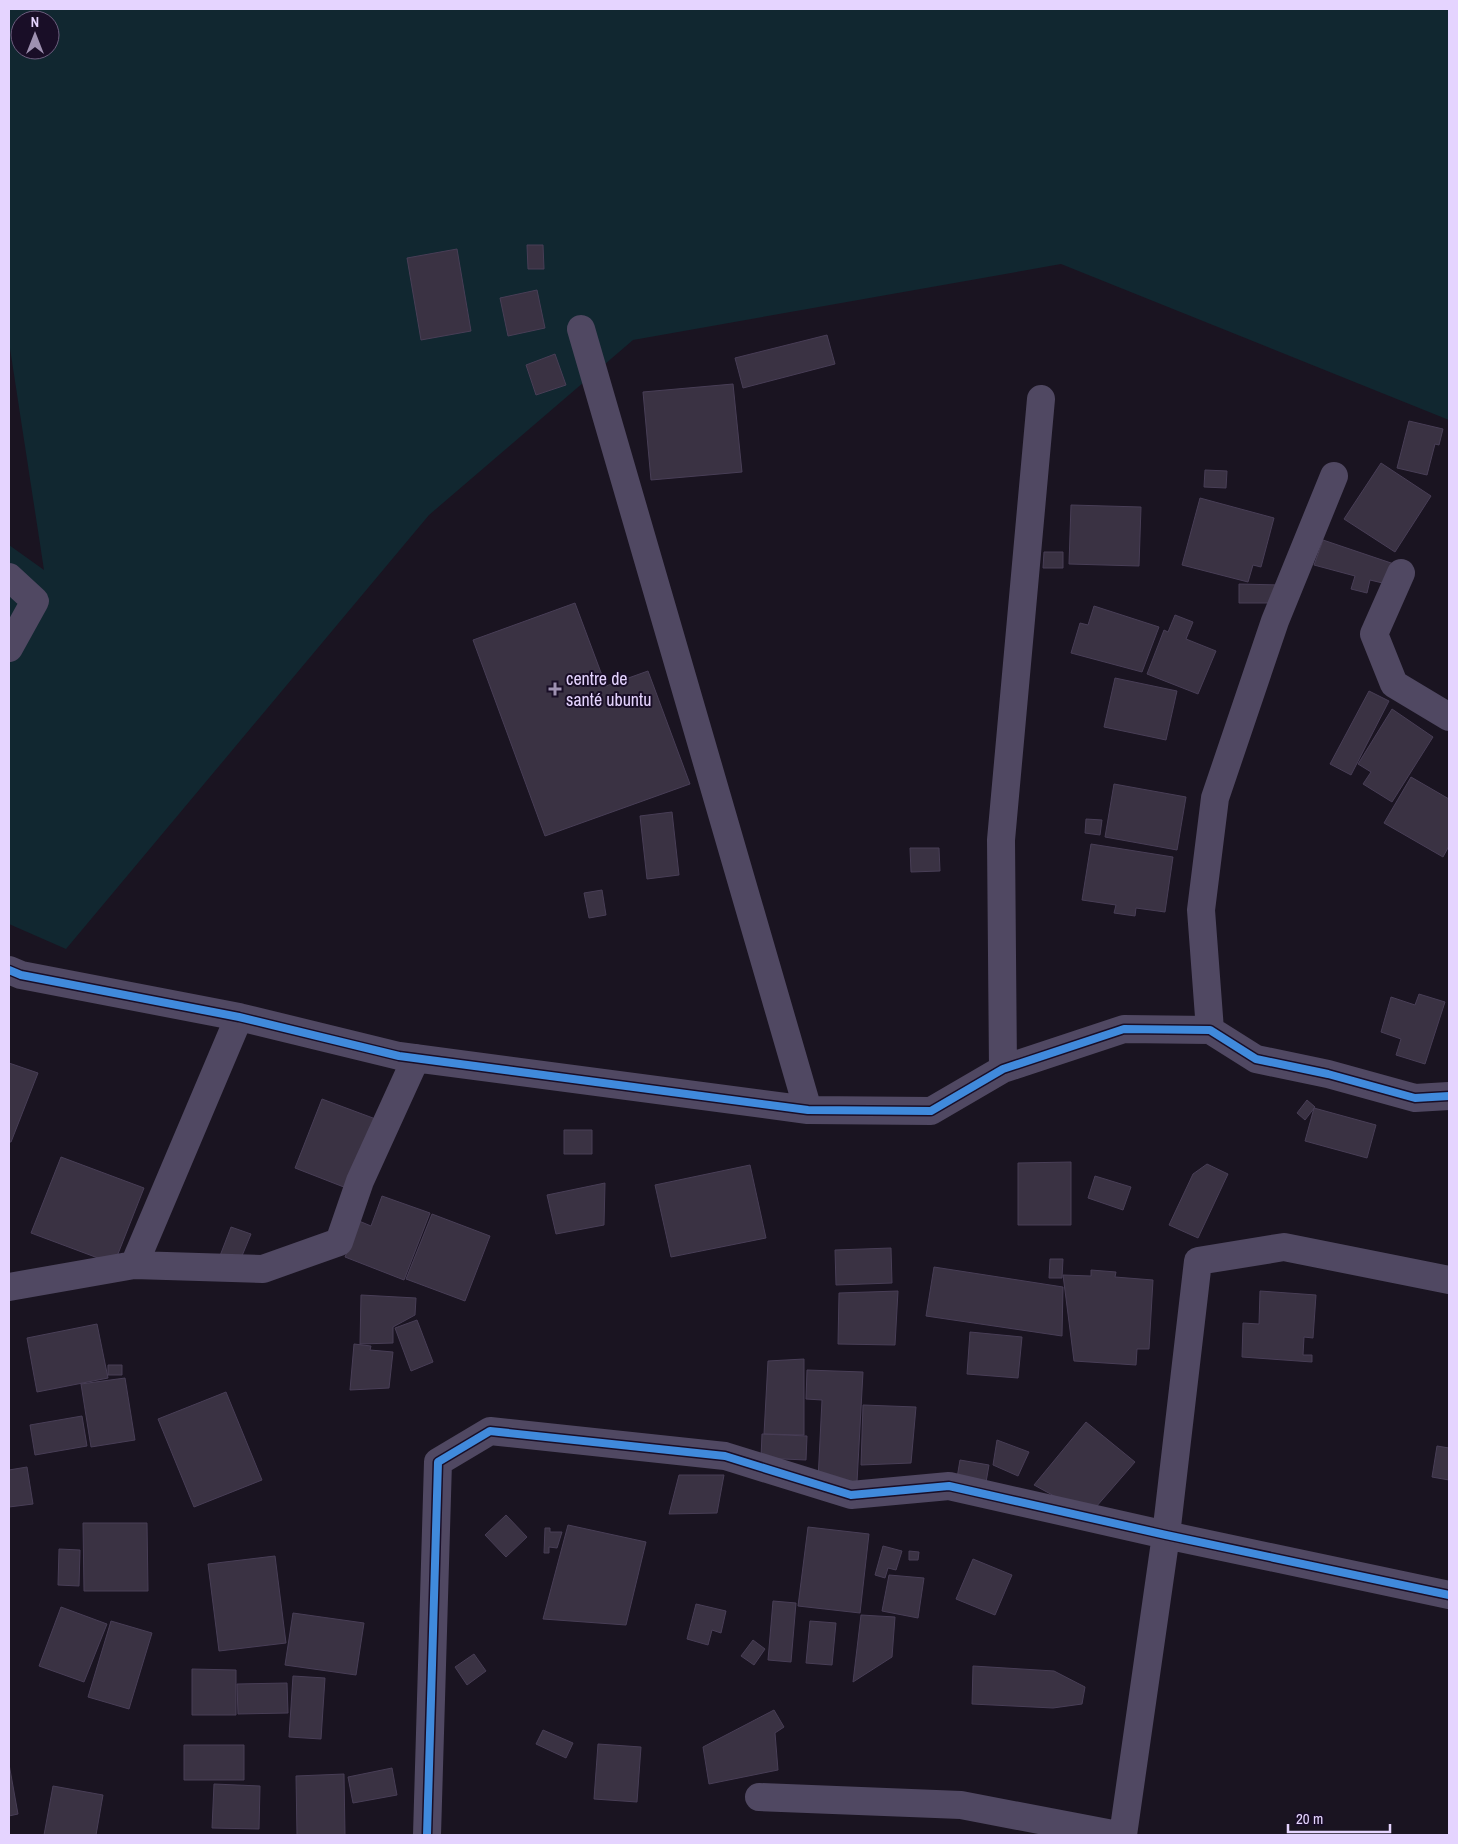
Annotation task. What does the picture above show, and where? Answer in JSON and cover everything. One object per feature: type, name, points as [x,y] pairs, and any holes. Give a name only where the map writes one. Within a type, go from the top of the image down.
[{"type":"street","points":[[581,329],[808,1110]]},
{"type":"street","points":[[1002,1069],[1001,840],[1041,399]]},
{"type":"street","points":[[1210,1030],[1201,910],[1215,798],[1275,622],[1334,476]]},
{"type":"street","points":[[1401,573],[1374,634],[1394,684],[1449,717]]},
{"type":"street","points":[[9,576],[35,601],[9,648]]},
{"type":"street","points":[[9,970],[21,975],[239,1016],[399,1056],[808,1110],[931,1111],[1002,1069],[1124,1029],[1210,1030],[1256,1059],[1328,1074],[1415,1098],[1449,1096]]},
{"type":"street","points":[[134,1265],[239,1016]]},
{"type":"street","points":[[9,1287],[134,1265],[262,1269],[339,1242],[360,1182],[416,1058]]},
{"type":"street","points":[[1123,1835],[1166,1535],[1198,1261],[1284,1247],[1449,1280]]},
{"type":"street","points":[[427,1835],[438,1462],[490,1432],[725,1456],[850,1495],[949,1486],[1449,1596]]},
{"type":"street","points":[[760,1797],[961,1805],[1118,1835]]},
{"type":"shaded area","points":[[9,9],[1449,9],[1449,420],[1061,264],[633,340],[429,515],[66,949],[9,924],[9,545],[44,570],[9,342]]},
{"type":"building","points":[[527,245],[543,245],[544,269],[528,269]]},
{"type":"building","points":[[457,249],[471,331],[421,340],[407,258]]},
{"type":"building","points":[[537,290],[545,328],[508,336],[500,298]]},
{"type":"building","points":[[827,335],[835,364],[743,388],[735,358]]},
{"type":"building","points":[[555,354],[566,385],[536,395],[526,365]]},
{"type":"building","points":[[733,384],[742,472],[651,480],[643,392]]},
{"type":"building","points":[[1409,421],[1443,429],[1439,445],[1435,444],[1427,475],[1397,468]]},
{"type":"building","points":[[1381,463],[1431,496],[1395,552],[1344,519]]},
{"type":"building","points":[[1205,470],[1227,471],[1226,488],[1204,487]]},
{"type":"building","points":[[1200,498],[1274,518],[1261,567],[1253,565],[1248,582],[1182,565]]},
{"type":"building","points":[[1071,505],[1141,507],[1139,566],[1069,564]]},
{"type":"building","points":[[1323,540],[1397,565],[1391,585],[1370,580],[1367,593],[1351,589],[1355,576],[1314,565]]},
{"type":"building","points":[[1044,552],[1063,552],[1063,568],[1043,568]]},
{"type":"building","points":[[1239,584],[1280,585],[1280,603],[1239,603]]},
{"type":"building","points":[[575,603],[606,686],[648,671],[690,784],[545,836],[473,640]]},
{"type":"building","points":[[1094,606],[1159,627],[1142,672],[1071,653],[1080,623],[1088,625]]},
{"type":"building","points":[[1175,615],[1193,622],[1186,639],[1216,651],[1198,694],[1147,674],[1164,630],[1168,632]]},
{"type":"building","points":[[1115,678],[1177,691],[1166,740],[1104,727]]},
{"type":"building","points":[[1369,691],[1389,701],[1351,775],[1330,764]]},
{"type":"building","points":[[1392,709],[1433,737],[1392,802],[1363,784],[1371,772],[1358,764]]},
{"type":"building","points":[[1411,777],[1449,799],[1449,846],[1443,857],[1384,823]]},
{"type":"building","points":[[1114,784],[1186,797],[1177,850],[1105,837]]},
{"type":"building","points":[[672,812],[679,875],[647,879],[640,816]]},
{"type":"building","points":[[1086,819],[1102,820],[1100,835],[1085,833]]},
{"type":"building","points":[[1091,844],[1173,857],[1165,912],[1136,908],[1135,916],[1114,913],[1116,905],[1082,900]]},
{"type":"building","points":[[910,848],[939,848],[940,871],[911,872]]},
{"type":"building","points":[[602,890],[606,915],[589,918],[584,893]]},
{"type":"building","points":[[1419,994],[1445,1002],[1425,1064],[1396,1055],[1401,1039],[1381,1032],[1391,997],[1415,1005]]},
{"type":"building","points":[[9,1063],[38,1073],[11,1142],[9,1142]]},
{"type":"building","points":[[322,1099],[381,1121],[354,1191],[295,1168]]},
{"type":"building","points":[[1307,1100],[1315,1107],[1305,1120],[1297,1113]]},
{"type":"building","points":[[1314,1108],[1376,1125],[1367,1158],[1305,1141]]},
{"type":"building","points":[[564,1130],[592,1130],[592,1154],[564,1154]]},
{"type":"building","points":[[61,1157],[144,1188],[114,1264],[31,1233]]},
{"type":"building","points":[[1071,1162],[1071,1225],[1018,1225],[1018,1163]]},
{"type":"building","points":[[1207,1164],[1228,1174],[1198,1238],[1169,1225],[1193,1174]]},
{"type":"building","points":[[750,1165],[766,1238],[671,1257],[655,1185]]},
{"type":"building","points":[[1095,1176],[1131,1187],[1123,1210],[1088,1198]]},
{"type":"building","points":[[605,1183],[604,1225],[556,1234],[547,1195]]},
{"type":"building","points":[[382,1196],[430,1213],[404,1280],[345,1257],[359,1221],[371,1226]]},
{"type":"building","points":[[432,1214],[490,1236],[465,1301],[406,1279]]},
{"type":"building","points":[[231,1227],[251,1234],[237,1268],[218,1261]]},
{"type":"building","points":[[891,1248],[892,1283],[836,1285],[835,1250]]},
{"type":"building","points":[[1050,1259],[1063,1259],[1062,1278],[1049,1278]]},
{"type":"building","points":[[934,1267],[1063,1287],[1062,1336],[926,1316]]},
{"type":"building","points":[[1091,1270],[1116,1272],[1115,1277],[1153,1280],[1149,1349],[1137,1349],[1136,1365],[1074,1361],[1063,1275],[1091,1276]]},
{"type":"building","points":[[898,1291],[895,1345],[838,1344],[839,1293]]},
{"type":"building","points":[[1260,1291],[1316,1295],[1313,1338],[1304,1337],[1303,1355],[1312,1355],[1312,1362],[1242,1357],[1243,1323],[1259,1324]]},
{"type":"building","points":[[361,1295],[416,1298],[415,1315],[393,1327],[393,1343],[360,1344]]},
{"type":"building","points":[[417,1320],[433,1362],[411,1371],[395,1328]]},
{"type":"building","points":[[97,1324],[108,1378],[37,1392],[27,1338]]},
{"type":"building","points":[[970,1332],[1022,1337],[1018,1378],[967,1374]]},
{"type":"building","points":[[354,1344],[371,1346],[370,1350],[393,1352],[389,1388],[350,1390]]},
{"type":"building","points":[[804,1359],[804,1435],[764,1434],[768,1361]]},
{"type":"building","points":[[108,1365],[122,1365],[122,1375],[108,1375]]},
{"type":"building","points":[[807,1370],[863,1372],[857,1482],[818,1480],[822,1400],[806,1399]]},
{"type":"building","points":[[125,1378],[135,1440],[91,1447],[81,1384]]},
{"type":"building","points":[[226,1392],[262,1480],[194,1507],[158,1419]]},
{"type":"building","points":[[863,1405],[916,1407],[911,1463],[861,1465]]},
{"type":"building","points":[[82,1416],[87,1446],[35,1455],[30,1425]]},
{"type":"building","points":[[1086,1422],[1135,1462],[1089,1515],[1034,1485]]},
{"type":"building","points":[[762,1434],[807,1436],[806,1460],[761,1458]]},
{"type":"building","points":[[997,1440],[1029,1452],[1018,1476],[993,1465]]},
{"type":"building","points":[[1437,1446],[1449,1448],[1449,1480],[1432,1477]]},
{"type":"building","points":[[960,1460],[989,1465],[985,1488],[956,1484]]},
{"type":"building","points":[[27,1467],[33,1504],[9,1507],[9,1470]]},
{"type":"building","points":[[679,1475],[724,1475],[717,1513],[669,1514]]},
{"type":"building","points":[[506,1515],[527,1537],[506,1557],[485,1535]]},
{"type":"building","points":[[83,1523],[147,1523],[148,1591],[84,1591]]},
{"type":"building","points":[[568,1525],[646,1542],[626,1625],[543,1619]]},
{"type":"building","points":[[808,1527],[869,1534],[860,1613],[798,1606]]},
{"type":"building","points":[[545,1528],[550,1528],[550,1532],[562,1532],[557,1548],[549,1547],[549,1553],[544,1553]]},
{"type":"building","points":[[883,1546],[902,1551],[896,1570],[888,1568],[885,1578],[875,1575]]},
{"type":"building","points":[[59,1549],[80,1550],[79,1586],[58,1585]]},
{"type":"building","points":[[909,1551],[919,1552],[918,1560],[909,1560]]},
{"type":"building","points":[[275,1556],[286,1643],[219,1651],[208,1564]]},
{"type":"building","points":[[973,1559],[1012,1575],[995,1615],[956,1599]]},
{"type":"building","points":[[889,1575],[924,1578],[918,1618],[882,1611]]},
{"type":"building","points":[[773,1601],[796,1603],[791,1662],[768,1660]]},
{"type":"building","points":[[696,1604],[726,1611],[721,1633],[712,1630],[708,1645],[687,1639]]},
{"type":"building","points":[[61,1607],[107,1624],[84,1682],[39,1666]]},
{"type":"building","points":[[293,1613],[364,1623],[356,1675],[285,1665]]},
{"type":"building","points":[[861,1615],[895,1617],[892,1657],[853,1682]]},
{"type":"building","points":[[111,1621],[152,1633],[129,1709],[88,1697]]},
{"type":"building","points":[[810,1621],[836,1623],[832,1665],[806,1663]]},
{"type":"building","points":[[753,1640],[765,1649],[754,1665],[741,1656]]},
{"type":"building","points":[[474,1654],[486,1671],[467,1685],[455,1667]]},
{"type":"building","points":[[973,1666],[1054,1671],[1085,1687],[1082,1704],[1053,1708],[972,1704]]},
{"type":"building","points":[[192,1669],[236,1670],[236,1715],[192,1715]]},
{"type":"building","points":[[293,1676],[325,1678],[321,1739],[289,1737]]},
{"type":"building","points":[[287,1683],[288,1713],[238,1714],[237,1684]]},
{"type":"building","points":[[774,1710],[784,1727],[775,1733],[778,1770],[709,1784],[703,1747]]},
{"type":"building","points":[[543,1730],[573,1743],[566,1758],[536,1744]]},
{"type":"building","points":[[598,1744],[641,1747],[637,1802],[594,1799]]},
{"type":"building","points":[[184,1745],[244,1745],[244,1780],[184,1780]]},
{"type":"building","points":[[9,1764],[18,1814],[9,1816]]},
{"type":"building","points":[[392,1768],[397,1795],[353,1803],[348,1777]]},
{"type":"building","points":[[344,1774],[345,1835],[297,1835],[296,1776]]},
{"type":"building","points":[[214,1784],[260,1786],[259,1829],[212,1828]]},
{"type":"building","points":[[53,1786],[103,1795],[96,1835],[44,1835]]},
{"type":"cycle path","points":[[9,970],[21,975],[239,1017],[399,1056],[808,1110],[931,1111],[1003,1069],[1124,1029],[1210,1030],[1256,1059],[1328,1074],[1415,1098],[1449,1096]]},
{"type":"cycle path","points":[[427,1835],[438,1462],[490,1431],[725,1456],[851,1495],[949,1486],[1166,1535],[1449,1595]]},
{"type":"place","name":"centre de santé ubuntu","points":[[555,689]]}]
